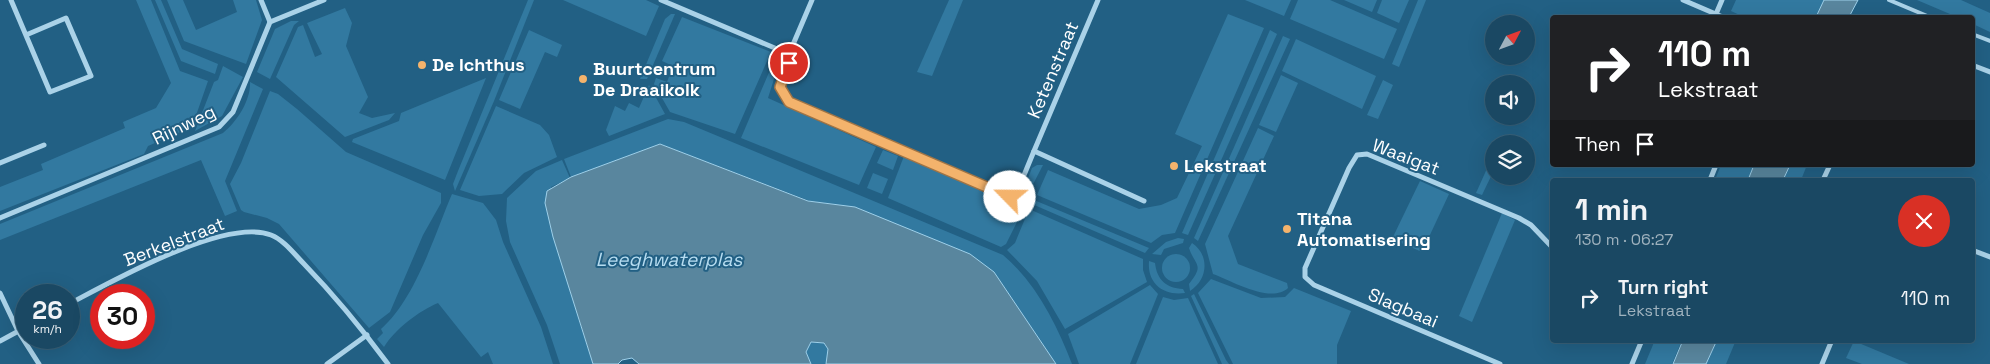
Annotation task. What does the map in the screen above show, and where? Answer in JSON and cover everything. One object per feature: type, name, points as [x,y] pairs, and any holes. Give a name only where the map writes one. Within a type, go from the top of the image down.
[{"type":"street","points":[[11,0],[50,92],[91,76],[66,18],[26,35]]},
{"type":"street","points":[[261,0],[270,22],[324,0]]},
{"type":"street","points":[[661,0],[789,54]]},
{"type":"street","points":[[812,0],[789,54],[789,63],[780,87],[789,102],[1010,197],[1017,192],[1034,151],[1144,200]]},
{"type":"street","name":"Ketenstraat","points":[[1034,151],[1098,0]]},
{"type":"street","points":[[1683,0],[1716,14],[1722,0]]},
{"type":"street","name":"Rijnweg","points":[[0,218],[220,127],[234,112],[270,22]]},
{"type":"street","points":[[1975,66],[1990,72]]},
{"type":"street","points":[[0,163],[44,145]]},
{"type":"street","name":"Waaigat","points":[[1304,268],[1349,168],[1357,155],[1367,154],[1519,218],[1530,225],[1550,245]]},
{"type":"street","name":"Berkelstraat","points":[[80,298],[133,270],[174,253],[233,233],[263,233],[279,240],[292,251],[346,309],[388,364]]},
{"type":"street","points":[[1975,251],[1990,257]]},
{"type":"street","name":"Slagbaai","points":[[1304,268],[1305,277],[1314,285],[1500,364]]},
{"type":"street","points":[[0,293],[15,325]]},
{"type":"street","points":[[0,341],[15,333]]},
{"type":"street","points":[[327,364],[366,335]]},
{"type":"street","points":[[1632,364],[1641,343]]},
{"type":"street","points":[[1822,364],[1831,343]]},
{"type":"street","points":[[29,349],[39,364]]},
{"type":"lane","points":[[1889,0],[1925,15]]},
{"type":"lane","points":[[1975,35],[1990,41]]},
{"type":"shaded area","points":[[136,0],[151,0],[180,71],[208,81],[192,127],[148,146],[144,154],[0,211],[0,187],[43,170],[41,164],[125,128],[123,122],[156,108],[171,83]]},
{"type":"shaded area","points":[[155,0],[161,0],[182,49],[218,64],[215,74],[181,61]]},
{"type":"shaded area","points":[[167,0],[183,0],[196,30],[237,12],[233,0],[256,0],[262,20],[246,64],[184,41]]},
{"type":"shaded area","points":[[528,0],[534,0],[494,101],[455,191],[453,184]]},
{"type":"shaded area","points":[[563,0],[646,0],[659,6],[646,36]]},
{"type":"shaded area","points":[[949,0],[963,0],[932,76],[917,72]]},
{"type":"shaded area","points":[[1245,0],[1291,0],[1284,16]]},
{"type":"shaded area","points":[[1298,0],[1330,0],[1397,29],[1384,59],[1290,19]]},
{"type":"shaded area","points":[[1344,0],[1377,0],[1372,12]]},
{"type":"shaded area","points":[[1382,0],[1409,0],[1399,23],[1377,13]]},
{"type":"shaded area","points":[[1418,0],[1426,0],[1399,67],[1392,64]]},
{"type":"shaded area","points":[[1736,0],[1824,0],[1817,15],[1740,15],[1731,11]]},
{"type":"shaded area","points":[[1917,0],[1961,0],[1990,13],[1990,32],[1975,25],[1975,15],[1952,15]]},
{"type":"shaded area","points":[[345,8],[352,23],[346,46],[368,97],[359,113],[372,118],[395,113],[389,120],[345,137],[276,77],[298,27],[303,25],[315,57],[322,54],[307,23]]},
{"type":"shaded area","points":[[671,14],[675,14],[647,79],[640,79],[665,19]]},
{"type":"shaded area","points":[[1228,14],[1264,28],[1175,233],[1162,235],[1151,243],[1037,195],[1048,170],[1139,209],[1161,205],[1177,198],[1202,146],[1175,134]]},
{"type":"shaded area","points":[[682,17],[771,52],[735,134],[670,112],[654,84],[656,78],[667,82],[673,66],[662,61]]},
{"type":"shaded area","points":[[291,21],[299,21],[294,25],[270,79],[257,72],[275,29]]},
{"type":"shaded area","points":[[529,30],[562,45],[557,57],[545,52],[520,109],[499,100]]},
{"type":"shaded area","points":[[1270,30],[1277,34],[1188,235],[1182,233]]},
{"type":"shaded area","points":[[1283,36],[1290,39],[1198,241],[1194,238]]},
{"type":"shaded area","points":[[1296,39],[1376,76],[1362,109],[1282,71]]},
{"type":"shaded area","points":[[776,56],[780,60],[768,98],[876,147],[859,185],[741,138]]},
{"type":"shaded area","points":[[223,66],[243,77],[222,116],[195,131],[214,82],[218,80]]},
{"type":"shaded area","points":[[1281,75],[1298,83],[1276,132],[1259,125]]},
{"type":"shaded area","points":[[486,78],[445,180],[352,142],[353,139],[399,121],[401,113]]},
{"type":"shaded area","points":[[1383,80],[1393,85],[1378,119],[1367,115]]},
{"type":"shaded area","points":[[250,82],[263,89],[225,181],[237,211],[225,216],[201,160],[0,240],[0,224],[223,133],[233,123],[246,103]]},
{"type":"shaded area","points":[[649,85],[665,114],[609,136],[606,130],[615,106],[625,111],[629,103],[639,108]]},
{"type":"shaded area","points":[[270,91],[278,94],[297,109],[346,152],[441,193],[441,203],[423,235],[390,312],[369,328],[279,224],[241,210],[230,184],[241,163]]},
{"type":"shaded area","points":[[496,106],[540,125],[549,135],[557,157],[524,173],[502,194],[479,196],[460,190]]},
{"type":"shaded area","points":[[668,119],[684,122],[1003,255],[1026,278],[1044,305],[1060,334],[1072,364],[1056,364],[994,272],[855,207],[810,201],[660,144],[571,177],[564,159]]},
{"type":"shaded area","points":[[1258,128],[1274,136],[1228,236],[1238,264],[1287,283],[1288,288],[1272,294],[1251,290],[1213,274],[1205,244]]},
{"type":"shaded area","points":[[883,150],[898,156],[893,170],[877,163]]},
{"type":"shaded area","points":[[904,156],[1024,208],[1006,244],[1001,247],[888,198]]},
{"type":"shaded area","points":[[562,160],[570,178],[551,187],[579,321],[593,364],[560,364],[547,325],[510,242],[506,221],[507,198],[536,171]]},
{"type":"shaded area","points":[[1037,165],[1043,165],[1028,194],[1023,191],[1032,168]]},
{"type":"shaded area","points":[[1720,167],[1753,167],[1749,178],[1716,178]]},
{"type":"shaded area","points":[[1788,167],[1806,167],[1802,178],[1784,178]]},
{"type":"shaded area","points":[[873,173],[888,179],[882,194],[867,188]]},
{"type":"shaded area","points":[[1485,173],[1485,185],[1487,185],[1482,195],[1476,193]]},
{"type":"shaded area","points":[[1420,181],[1449,194],[1422,252],[1392,239]]},
{"type":"shaded area","points":[[452,194],[483,203],[496,220],[503,242],[541,327],[553,364],[493,364],[488,352],[481,357],[438,303],[408,321],[384,347],[377,339],[383,333],[381,329],[404,301],[414,284]]},
{"type":"shaded area","points":[[1034,200],[1149,248],[1145,253],[1032,204]]},
{"type":"shaded area","points":[[1029,209],[1143,259],[1143,270],[1147,282],[1065,329],[1037,281],[1007,250],[1015,243]]},
{"type":"shaded area","points":[[1502,213],[1515,220],[1472,322],[1459,316]]},
{"type":"shaded area","points":[[1178,238],[1184,239],[1183,243],[1164,249],[1161,255],[1152,254],[1166,242]]},
{"type":"shaded area","points":[[1192,243],[1202,254],[1204,267],[1200,281],[1190,291],[1189,284],[1198,269],[1189,248]]},
{"type":"shaded area","points":[[1176,254],[1186,258],[1190,268],[1186,278],[1176,282],[1166,278],[1162,268],[1166,258]]},
{"type":"shaded area","points":[[1149,261],[1155,263],[1158,274],[1163,282],[1172,287],[1183,289],[1185,293],[1170,292],[1158,287],[1151,276]]},
{"type":"shaded area","points":[[1211,279],[1261,298],[1285,297],[1294,288],[1351,311],[1337,345],[1337,364],[1233,364],[1198,293]]},
{"type":"shaded area","points":[[1150,285],[1158,294],[1130,364],[1079,364],[1068,334]]},
{"type":"shaded area","points":[[1194,294],[1229,364],[1222,364],[1191,296]]},
{"type":"shaded area","points":[[1163,297],[1174,300],[1188,298],[1218,364],[1136,364]]},
{"type":"shaded area","points":[[811,342],[824,343],[828,349],[826,364],[811,364],[806,352]]},
{"type":"shaded area","points":[[1654,343],[1681,343],[1672,364],[1645,364]]},
{"type":"shaded area","points":[[1716,343],[1735,343],[1726,364],[1706,364]]},
{"type":"shaded area","points":[[1853,343],[1859,343],[1909,364],[1862,364],[1846,358]]},
{"type":"water","points":[[1824,0],[1858,0],[1850,15],[1817,15]]},
{"type":"water","name":"Leeghwaterplas","points":[[660,144],[808,201],[855,207],[970,254],[994,272],[1056,364],[826,364],[828,349],[824,343],[811,342],[806,352],[811,364],[639,364],[632,358],[622,360],[618,364],[593,364],[553,237],[545,203],[547,191],[571,177]]},
{"type":"water","points":[[1753,167],[1789,167],[1784,178],[1749,178]]},
{"type":"water","points":[[1682,343],[1716,343],[1706,364],[1673,364]]},
{"type":"place","name":"De Ichthus","points":[[422,65]]},
{"type":"place","name":"Buurtcentrum De Draaikolk","points":[[583,79]]},
{"type":"place","name":"Lekstraat","points":[[1174,166]]},
{"type":"place","name":"Titana Automatisering","points":[[1287,229]]},
{"type":"route","points":[[789,63],[780,87],[789,102],[1010,197]]}]
